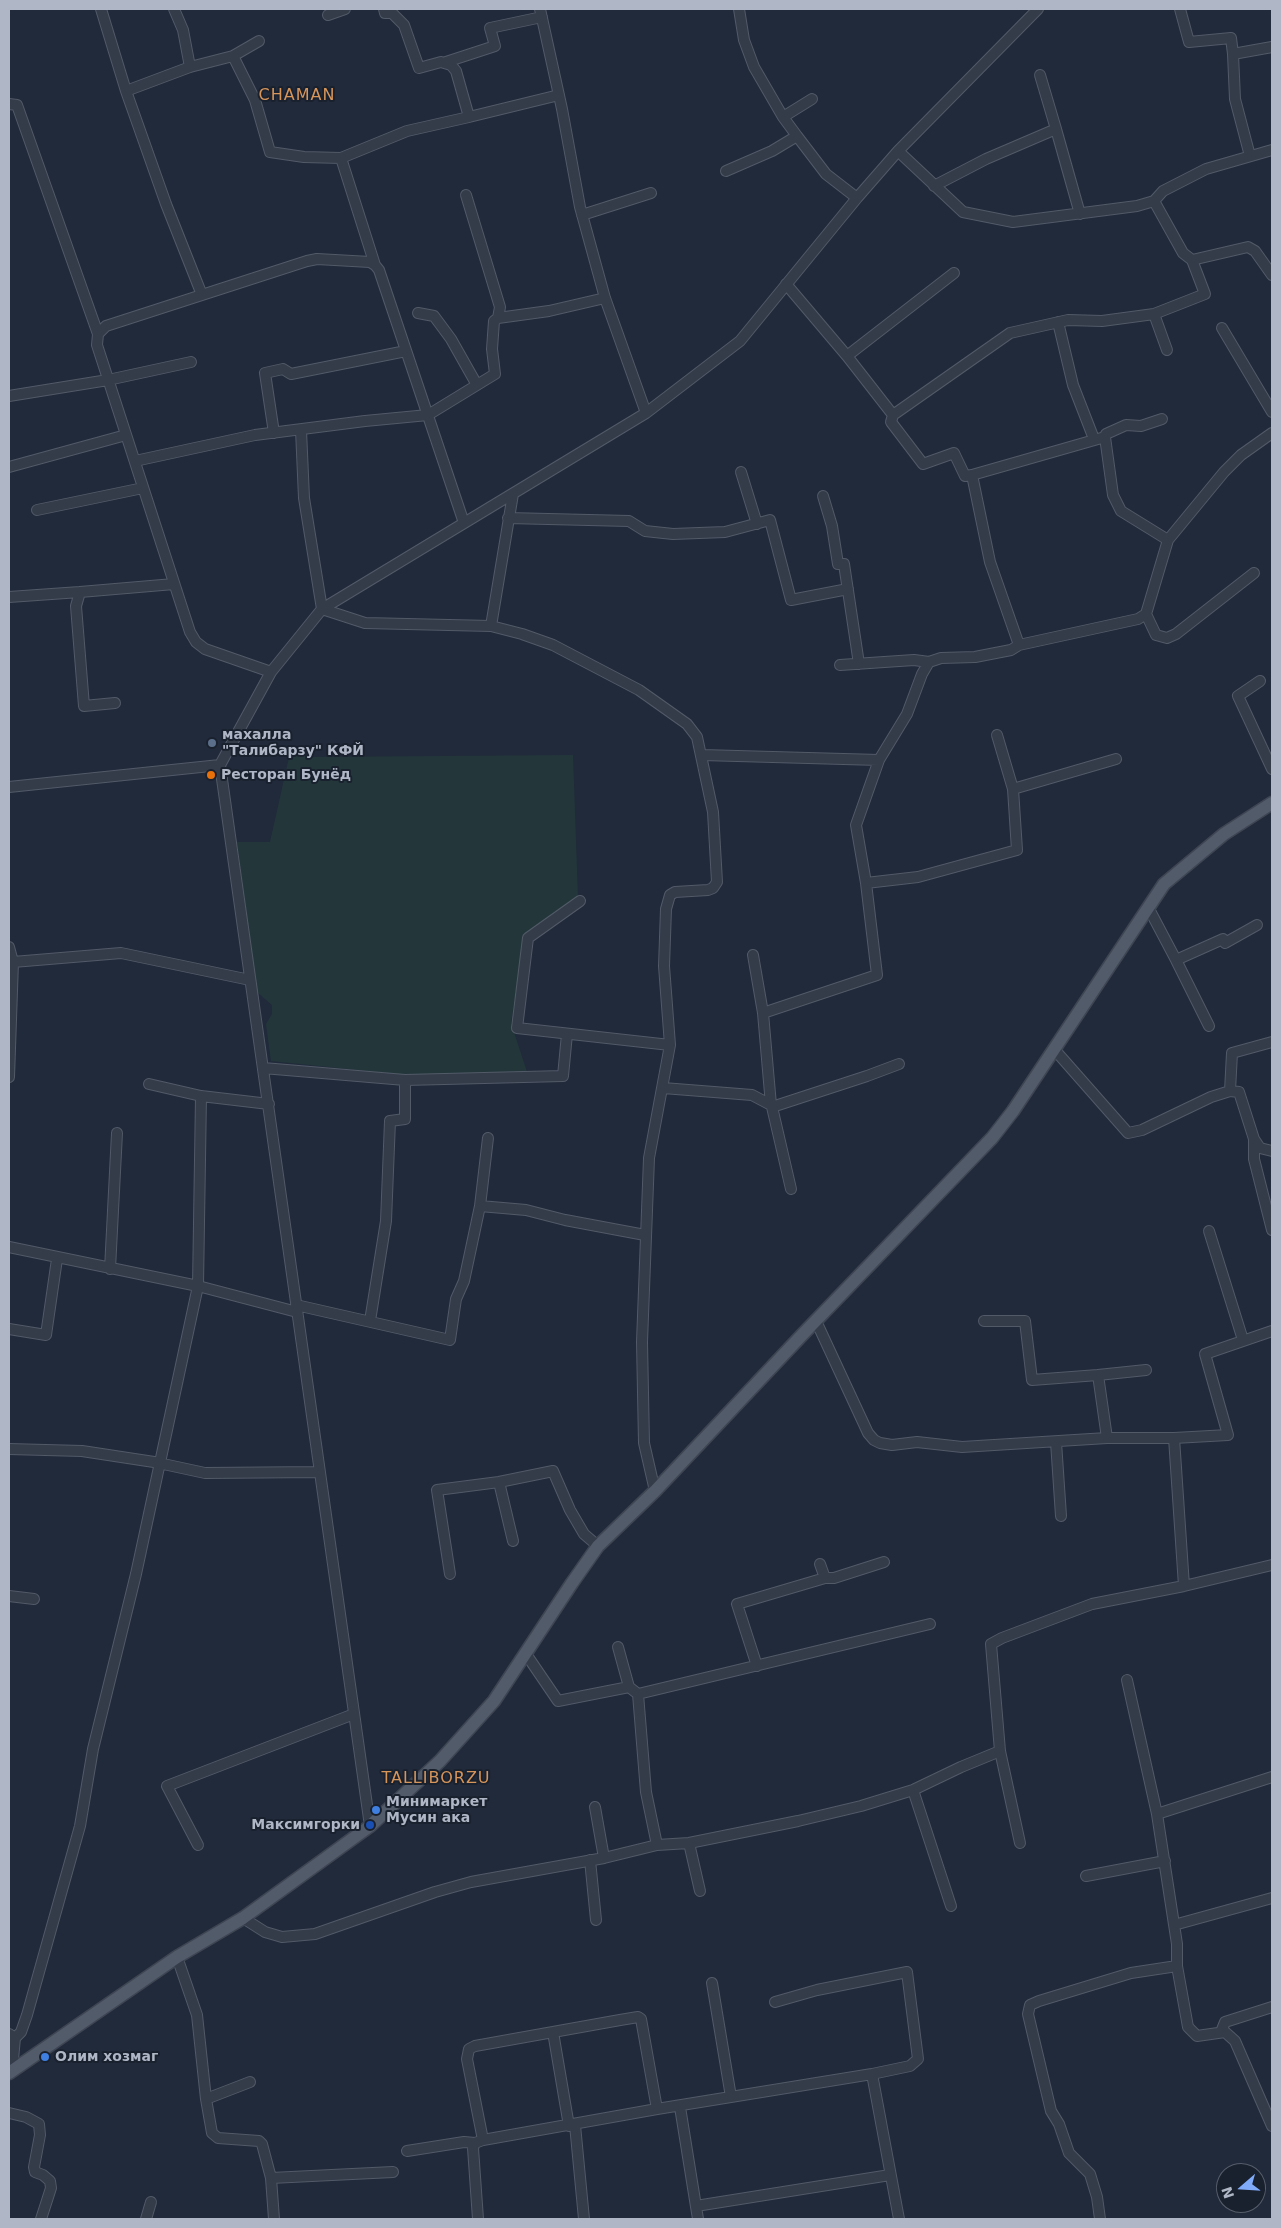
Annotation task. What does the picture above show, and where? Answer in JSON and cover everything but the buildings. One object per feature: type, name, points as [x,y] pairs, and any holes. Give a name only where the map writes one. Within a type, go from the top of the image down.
[{"type":"main road","points":[[10,2072],[177,1957],[243,1918],[370,1826],[440,1761],[494,1701],[598,1546],[656,1492],[816,1321],[992,1138],[1013,1111],[1164,884],[1189,861],[1224,834],[1272,803]]},
{"type":"street","points":[[101,9],[126,91],[166,204],[202,295]]},
{"type":"street","points":[[174,9],[183,30],[190,67]]},
{"type":"street","points":[[328,14],[345,9]]},
{"type":"street","points":[[384,9],[385,13],[392,13],[404,25],[420,68],[446,62],[495,46],[490,28],[541,13],[559,94],[582,215],[605,298],[646,413]]},
{"type":"street","points":[[739,9],[744,40],[754,67],[783,117],[826,174],[857,198]]},
{"type":"street","points":[[370,1826],[220,765],[271,672],[322,610],[646,413],[740,341],[898,151],[1038,9]]},
{"type":"street","points":[[1180,9],[1189,42],[1231,38],[1235,99],[1250,156]]},
{"type":"street","points":[[126,91],[190,67],[233,56],[260,41]]},
{"type":"street","points":[[1233,54],[1272,47]]},
{"type":"street","points":[[233,56],[255,100],[270,152],[304,157],[341,158],[407,131],[559,94]]},
{"type":"street","points":[[446,62],[451,64],[456,71],[469,117]]},
{"type":"street","points":[[1040,75],[1080,214]]},
{"type":"street","points":[[783,117],[812,99]]},
{"type":"street","points":[[9,104],[18,105],[98,334],[97,345],[190,632],[196,642],[205,649],[271,672]]},
{"type":"street","points":[[934,186],[986,159],[1056,129]]},
{"type":"street","points":[[726,171],[772,150],[797,136]]},
{"type":"street","points":[[898,151],[963,212],[1014,222],[1137,206],[1154,201],[1163,191],[1206,169],[1272,150]]},
{"type":"street","points":[[341,158],[375,265],[379,270],[464,523]]},
{"type":"street","points":[[582,215],[651,193]]},
{"type":"street","points":[[135,461],[274,433],[428,415],[495,374],[492,349],[494,321],[498,318],[500,308],[466,196]]},
{"type":"street","points":[[893,415],[1010,333],[1068,320],[1102,321],[1154,314],[1205,294],[1192,260],[1183,253],[1154,201]]},
{"type":"street","points":[[1192,260],[1248,248],[1255,251],[1272,275]]},
{"type":"street","points":[[98,334],[106,326],[308,261],[370,262],[375,265]]},
{"type":"street","points":[[848,356],[954,273]]},
{"type":"street","points":[[786,284],[848,356],[893,415],[892,422],[924,464],[954,453],[965,476],[972,475],[1105,437],[1106,434],[1126,425],[1147,425],[1162,419]]},
{"type":"street","points":[[498,318],[549,311],[605,298]]},
{"type":"street","points":[[418,313],[434,316],[451,339],[477,385]]},
{"type":"street","points":[[1154,314],[1167,350]]},
{"type":"street","points":[[1058,322],[1073,385],[1094,439]]},
{"type":"street","points":[[1222,328],[1272,412]]},
{"type":"street","points":[[274,433],[265,373],[283,369],[291,374],[406,351]]},
{"type":"street","points":[[9,396],[108,380],[191,362]]},
{"type":"street","points":[[300,430],[304,498],[322,610]]},
{"type":"street","points":[[840,665],[914,660],[929,662],[941,658],[975,657],[1011,650],[1019,645],[1138,619],[1146,614],[1168,540],[1224,472],[1241,455],[1272,434]]},
{"type":"street","points":[[9,466],[126,435]]},
{"type":"street","points":[[1105,437],[1116,502],[1121,511],[1168,540]]},
{"type":"street","points":[[741,472],[757,524]]},
{"type":"street","points":[[972,475],[990,562],[1019,645]]},
{"type":"street","points":[[37,510],[143,488]]},
{"type":"street","points":[[490,626],[513,494]]},
{"type":"street","points":[[823,496],[832,526],[838,564],[844,564],[859,664]]},
{"type":"street","points":[[508,518],[629,522],[645,531],[673,534],[725,532],[770,520],[791,600],[848,589]]},
{"type":"street","points":[[1146,614],[1156,635],[1167,638],[1176,634],[1254,573]]},
{"type":"street","points":[[9,597],[174,584]]},
{"type":"street","points":[[80,592],[76,606],[84,706],[115,703]]},
{"type":"street","points":[[322,610],[364,622],[490,626],[522,634],[553,645],[639,690],[687,724],[697,737],[716,830],[717,882],[713,888],[708,890],[675,892],[670,895],[668,900],[664,966],[670,1044],[649,1158],[642,1342],[644,1443],[656,1492]]},
{"type":"street","points":[[763,1013],[877,975],[866,883],[856,825],[879,760],[907,714],[922,674],[929,662]]},
{"type":"street","points":[[1260,681],[1238,696],[1272,769]]},
{"type":"street","points":[[866,883],[918,877],[1017,850],[1013,789],[997,735]]},
{"type":"street","points":[[702,754],[879,760]]},
{"type":"street","points":[[1013,789],[1116,759]]},
{"type":"street","points":[[9,787],[220,765]]},
{"type":"street","points":[[580,901],[528,938],[517,1028],[670,1044]]},
{"type":"street","points":[[1148,908],[1209,1026]]},
{"type":"street","points":[[1176,960],[1223,939],[1225,943],[1257,925]]},
{"type":"street","points":[[9,947],[14,962],[9,1077]]},
{"type":"street","points":[[14,962],[121,953],[250,980]]},
{"type":"street","points":[[753,956],[763,1013],[771,1106],[791,1189]]},
{"type":"street","points":[[263,1068],[405,1080],[563,1076],[567,1034]]},
{"type":"street","points":[[1230,1091],[1232,1053],[1272,1042]]},
{"type":"street","points":[[1054,1049],[1128,1133],[1142,1130],[1211,1097],[1230,1091],[1239,1092],[1254,1139],[1260,1148],[1272,1150]]},
{"type":"street","points":[[663,1088],[752,1095],[771,1106],[899,1064]]},
{"type":"street","points":[[370,1321],[386,1221],[390,1121],[405,1118],[405,1080]]},
{"type":"street","points":[[149,1084],[201,1096],[269,1104]]},
{"type":"street","points":[[10,2072],[12,2036],[21,2032],[27,2015],[80,1826],[92,1749],[114,1667],[198,1286],[201,1096]]},
{"type":"street","points":[[110,1269],[117,1133]]},
{"type":"street","points":[[9,1248],[296,1308],[370,1321],[450,1340],[456,1299],[464,1281],[480,1206],[488,1138]]},
{"type":"street","points":[[1254,1139],[1254,1159],[1272,1230]]},
{"type":"street","points":[[480,1206],[526,1210],[565,1220],[645,1235]]},
{"type":"street","points":[[1209,1231],[1243,1340]]},
{"type":"street","points":[[9,1329],[46,1335],[57,1259]]},
{"type":"street","points":[[816,1321],[865,1426],[874,1440],[892,1444],[917,1442],[962,1447],[1107,1438],[1174,1438],[1228,1435],[1205,1354],[1272,1331]]},
{"type":"street","points":[[984,1321],[1025,1321],[1032,1380],[1146,1370]]},
{"type":"street","points":[[1098,1375],[1107,1438]]},
{"type":"street","points":[[1174,1438],[1184,1586]]},
{"type":"street","points":[[1056,1442],[1061,1516]]},
{"type":"street","points":[[9,1449],[82,1452],[205,1473],[319,1472]]},
{"type":"street","points":[[450,1574],[437,1490],[499,1482],[553,1471],[566,1504],[579,1526],[584,1534],[598,1546]]},
{"type":"street","points":[[499,1482],[513,1541]]},
{"type":"street","points":[[757,1666],[737,1604],[825,1578],[834,1578],[884,1562]]},
{"type":"street","points":[[820,1564],[825,1578]]},
{"type":"street","points":[[1020,1844],[1000,1751],[991,1644],[1002,1638],[1092,1604],[1184,1586],[1272,1565]]},
{"type":"street","points":[[9,1596],[34,1599]]},
{"type":"street","points":[[618,1647],[629,1688],[638,1694],[930,1624]]},
{"type":"street","points":[[526,1654],[558,1701],[629,1688]]},
{"type":"street","points":[[1127,1680],[1158,1814],[1178,1966],[1190,2030],[1200,2036],[1221,2032],[1229,2034],[1235,2040],[1272,2126]]},
{"type":"street","points":[[638,1694],[646,1792],[656,1845]]},
{"type":"street","points":[[198,1845],[167,1786],[354,1714]]},
{"type":"street","points":[[243,1918],[266,1932],[282,1937],[316,1934],[462,1884],[604,1858],[656,1845],[689,1843],[816,1817],[913,1790],[1000,1751]]},
{"type":"street","points":[[1158,1814],[1272,1777]]},
{"type":"street","points":[[913,1790],[950,1906]]},
{"type":"street","points":[[595,1807],[604,1858]]},
{"type":"street","points":[[689,1843],[700,1891]]},
{"type":"street","points":[[590,1860],[596,1920]]},
{"type":"street","points":[[1086,1876],[1165,1861]]},
{"type":"street","points":[[1174,1925],[1272,1898]]},
{"type":"street","points":[[177,1957],[197,2015],[206,2099],[214,2136],[218,2138],[259,2141],[264,2146],[271,2178],[274,2219]]},
{"type":"street","points":[[1100,2219],[1097,2198],[1090,2174],[1069,2153],[1051,2111],[1028,2014],[1030,2005],[1131,1973],[1178,1966]]},
{"type":"street","points":[[408,2150],[464,2142],[479,2142],[657,2109],[872,2074],[910,2066],[918,2059],[907,1972],[818,1990],[775,2002]]},
{"type":"street","points":[[712,1984],[731,2097]]},
{"type":"street","points":[[1221,2032],[1225,2022],[1272,2007]]},
{"type":"street","points":[[478,2219],[479,2142],[468,2059],[468,2051],[475,2046],[638,2017],[642,2022],[657,2109]]},
{"type":"street","points":[[553,2032],[572,2125],[584,2219]]},
{"type":"street","points":[[872,2074],[899,2219]]},
{"type":"street","points":[[206,2099],[250,2082]]},
{"type":"street","points":[[680,2106],[698,2219]]},
{"type":"street","points":[[9,2113],[26,2117],[38,2124],[40,2135],[34,2167],[35,2172],[43,2175],[50,2181],[51,2188],[41,2219]]},
{"type":"street","points":[[271,2178],[393,2172]]},
{"type":"street","points":[[696,2206],[890,2175]]},
{"type":"street","points":[[146,2219],[152,2202]]},
{"type":"green space","points":[[290,753],[310,757],[573,755],[578,898],[524,936],[511,1023],[528,1075],[396,1074],[271,1061],[266,1024],[272,1014],[272,1005],[257,992],[237,842],[270,842]]},
{"type":"place","name":"махалла \"Талибарзу\" КФЙ","points":[[212,743]]},
{"type":"place","name":"Ресторан Бунёд","points":[[211,775]]},
{"type":"place","name":"Минимаркет Мусин ака","points":[[376,1810]]},
{"type":"place","name":"Максимгорки","points":[[370,1825]]},
{"type":"place","name":"Олим хозмаг","points":[[45,2057]]},
{"type":"district","name":"CHAMAN","points":[[297,96]]},
{"type":"district","name":"TALLIBORZU","points":[[436,1779]]}]
